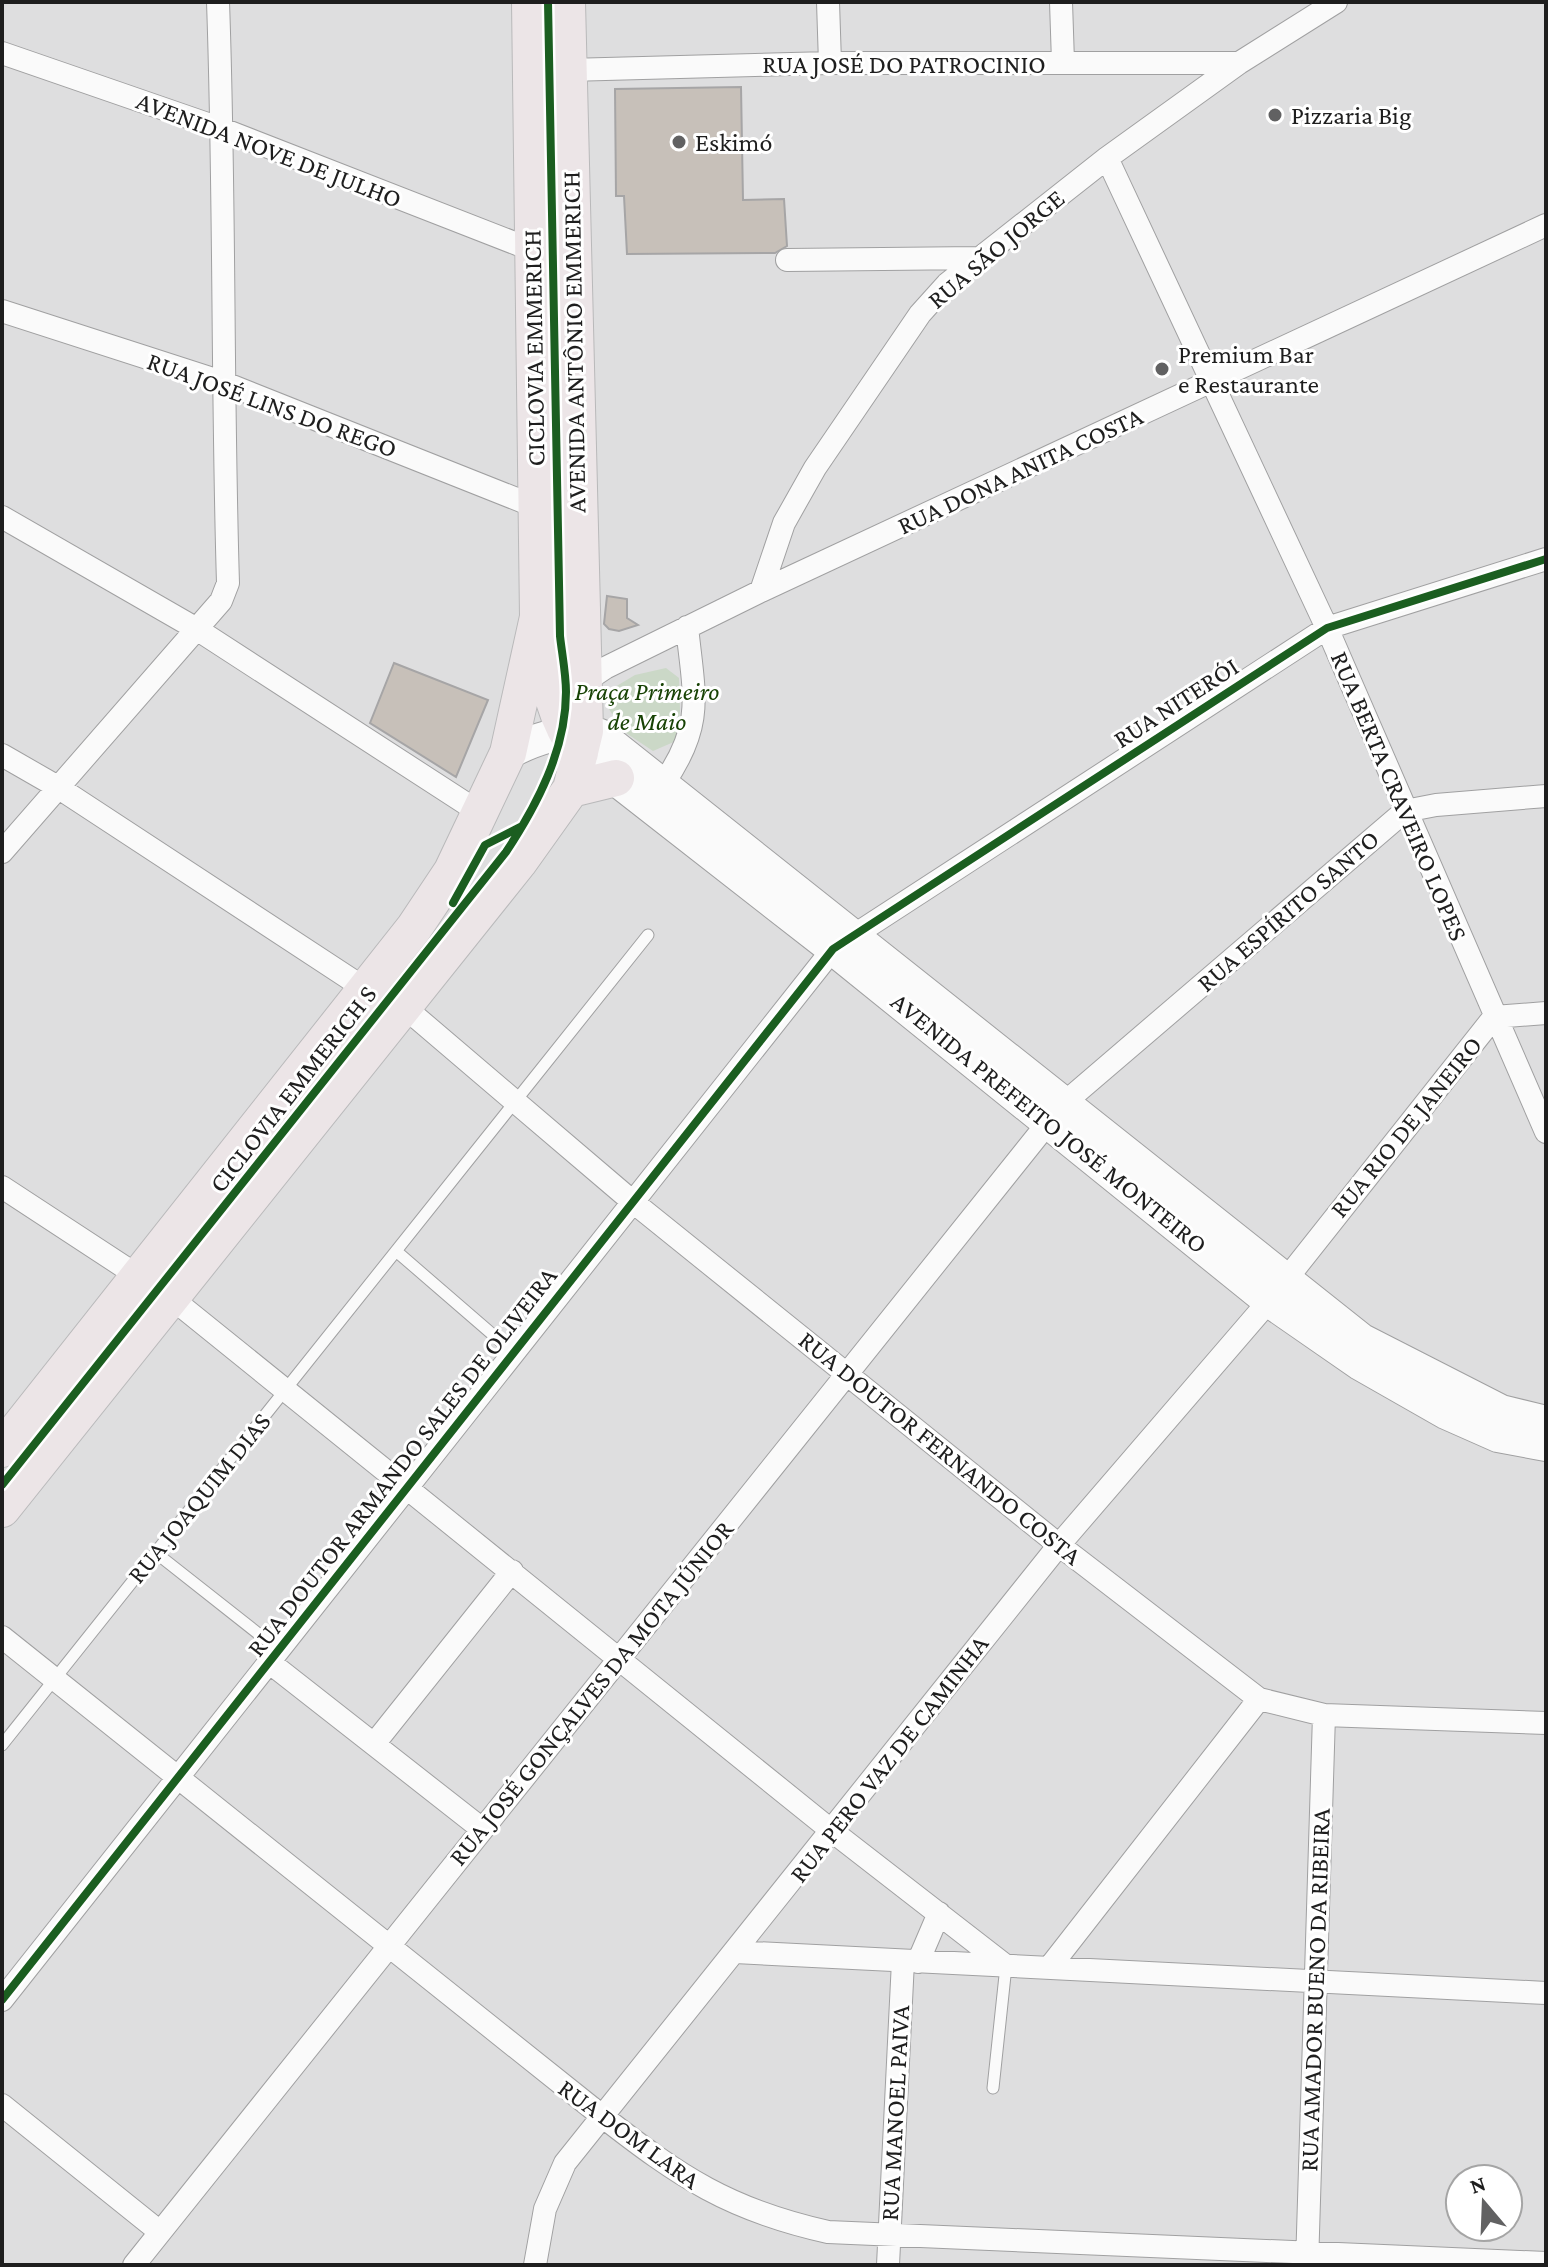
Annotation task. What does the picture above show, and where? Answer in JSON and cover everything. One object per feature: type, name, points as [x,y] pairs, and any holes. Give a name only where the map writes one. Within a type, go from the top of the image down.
[{"type":"main road","name":"AVENIDA ANTÔNIO EMMERICH","points":[[2,1448],[367,990],[437,896],[482,814],[508,753],[538,617],[539,508],[530,2]]},
{"type":"main road","name":"AVENIDA ANTÔNIO EMMERICH","points":[[567,2],[567,687]]},
{"type":"main road","points":[[2,1509],[519,862],[571,789],[576,739],[567,687],[538,617]]},
{"type":"main road","points":[[508,753],[523,745],[576,739]]},
{"type":"main road","name":"AVENIDA PREFEITO JOSÉ MONTEIRO","points":[[576,739],[622,767],[843,942],[1278,1289],[1360,1364],[1446,1413],[1498,1436],[1546,1445]]},
{"type":"main road","points":[[571,789],[622,767]]},
{"type":"main road","name":"AVENIDA PREFEITO JOSÉ MONTEIRO","points":[[622,767],[663,784],[843,942]]},
{"type":"main road","name":"AVENIDA PREFEITO JOSÉ MONTEIRO","points":[[1278,1289],[1362,1340],[1490,1406],[1546,1422]]},
{"type":"street","points":[[2,852],[56,786],[221,601],[228,583],[222,382],[222,129],[218,2]]},
{"type":"street","points":[[828,2],[830,63]]},
{"type":"street","points":[[1061,2],[1063,62]]},
{"type":"street","name":"RUA SÃO JORGE","points":[[761,591],[784,523],[815,468],[920,314],[947,284],[1107,158],[1239,63],[1300,13],[1336,2]]},
{"type":"street","name":"AVENIDA NOVE DE JULHO","points":[[2,53],[222,129],[535,251]]},
{"type":"street","name":"RUA JOSÉ DO PATROCINIO","points":[[568,70],[830,63],[1239,63]]},
{"type":"street","name":"RUA BERTA CRAVEIRO LOPES","points":[[1107,158],[1327,628],[1546,1132]]},
{"type":"street","name":"RUA DONA ANITA COSTA","points":[[567,687],[761,591],[1546,225]]},
{"type":"street","points":[[787,260],[978,258]]},
{"type":"street","name":"RUA JOSÉ LINS DO REGO","points":[[2,311],[222,382],[539,508]]},
{"type":"street","points":[[2,517],[195,628],[482,814]]},
{"type":"street","name":"RUA NITERÓI","points":[[843,942],[1327,628],[1546,559]]},
{"type":"street","points":[[663,784],[687,746],[694,718],[687,627]]},
{"type":"street","points":[[2,755],[56,786],[367,990]]},
{"type":"street","name":"RUA ESPÍRITO SANTO","points":[[1056,1113],[1405,811],[1436,805],[1546,796]]},
{"type":"street","name":"RUA DOUTOR ARMANDO SALES DE OLIVEIRA","points":[[2,2000],[633,1202],[843,942]]},
{"type":"street","name":"RUA DOUTOR FERNANDO COSTA","points":[[403,1006],[633,1202],[1059,1545],[1259,1699],[1324,1715],[1546,1723]]},
{"type":"street","name":"RUA RIO DE JANEIRO","points":[[1278,1289],[1494,1017],[1546,1013]]},
{"type":"street","name":"RUA JOSÉ GONÇALVES DA MOTA JÚNIOR","points":[[134,2265],[1056,1113]]},
{"type":"street","points":[[2,1187],[170,1297],[621,1657],[832,1831],[1006,1966]]},
{"type":"street","name":"RUA PERO VAZ DE CAMINHA","points":[[535,2265],[545,2209],[554,2185],[602,2116],[1059,1545],[1278,1289]]},
{"type":"street","points":[[374,1744],[512,1571]]},
{"type":"street","name":"RUA DOM LARA","points":[[2,1637],[672,2171],[739,2207],[778,2221],[828,2232],[1307,2259],[1546,2263]]},
{"type":"street","points":[[274,1656],[374,1744],[482,1829]]},
{"type":"street","points":[[1049,1968],[1259,1699]]},
{"type":"street","name":"RUA AMADOR BUENO DA RIBEIRA","points":[[1307,2259],[1324,1715]]},
{"type":"street","points":[[910,1962],[939,1913]]},
{"type":"street","points":[[735,1952],[1546,1993]]},
{"type":"street","name":"RUA MANOEL PAIVA","points":[[888,2265],[910,1962]]},
{"type":"street","points":[[2,2105],[160,2232]]},
{"type":"lane","name":"RUA JOAQUIM DIAS","points":[[2,1745],[648,935]]},
{"type":"lane","points":[[396,1251],[514,1353]]},
{"type":"lane","points":[[156,1553],[274,1656]]},
{"type":"lane","points":[[993,2088],[1006,1966]]},
{"type":"green space","name":"Praça Primeiro de Maio","points":[[666,668],[679,678],[680,711],[676,741],[653,751],[623,731],[607,706],[610,690],[635,675]]},
{"type":"building","points":[[741,87],[743,200],[784,199],[787,246],[775,253],[627,254],[624,196],[616,196],[615,89]]},
{"type":"building","points":[[607,596],[627,599],[627,618],[638,625],[619,631],[609,629],[604,624]]},
{"type":"building","points":[[394,663],[488,700],[456,777],[370,723]]},
{"type":"cycle path","name":"CICLOVIA EMMERICH","points":[[2,1485],[506,852],[548,776],[561,735],[566,692],[560,636],[548,2]]},
{"type":"cycle path","points":[[2,2000],[833,949],[1327,628],[1546,559]]},
{"type":"cycle path","points":[[453,903],[485,845],[522,826]]},
{"type":"place","name":"Pizzaria Big","points":[[1275,115]]},
{"type":"place","name":"Eskimó","points":[[679,142]]},
{"type":"place","name":"Premium Bar e Restaurante","points":[[1162,369]]}]
